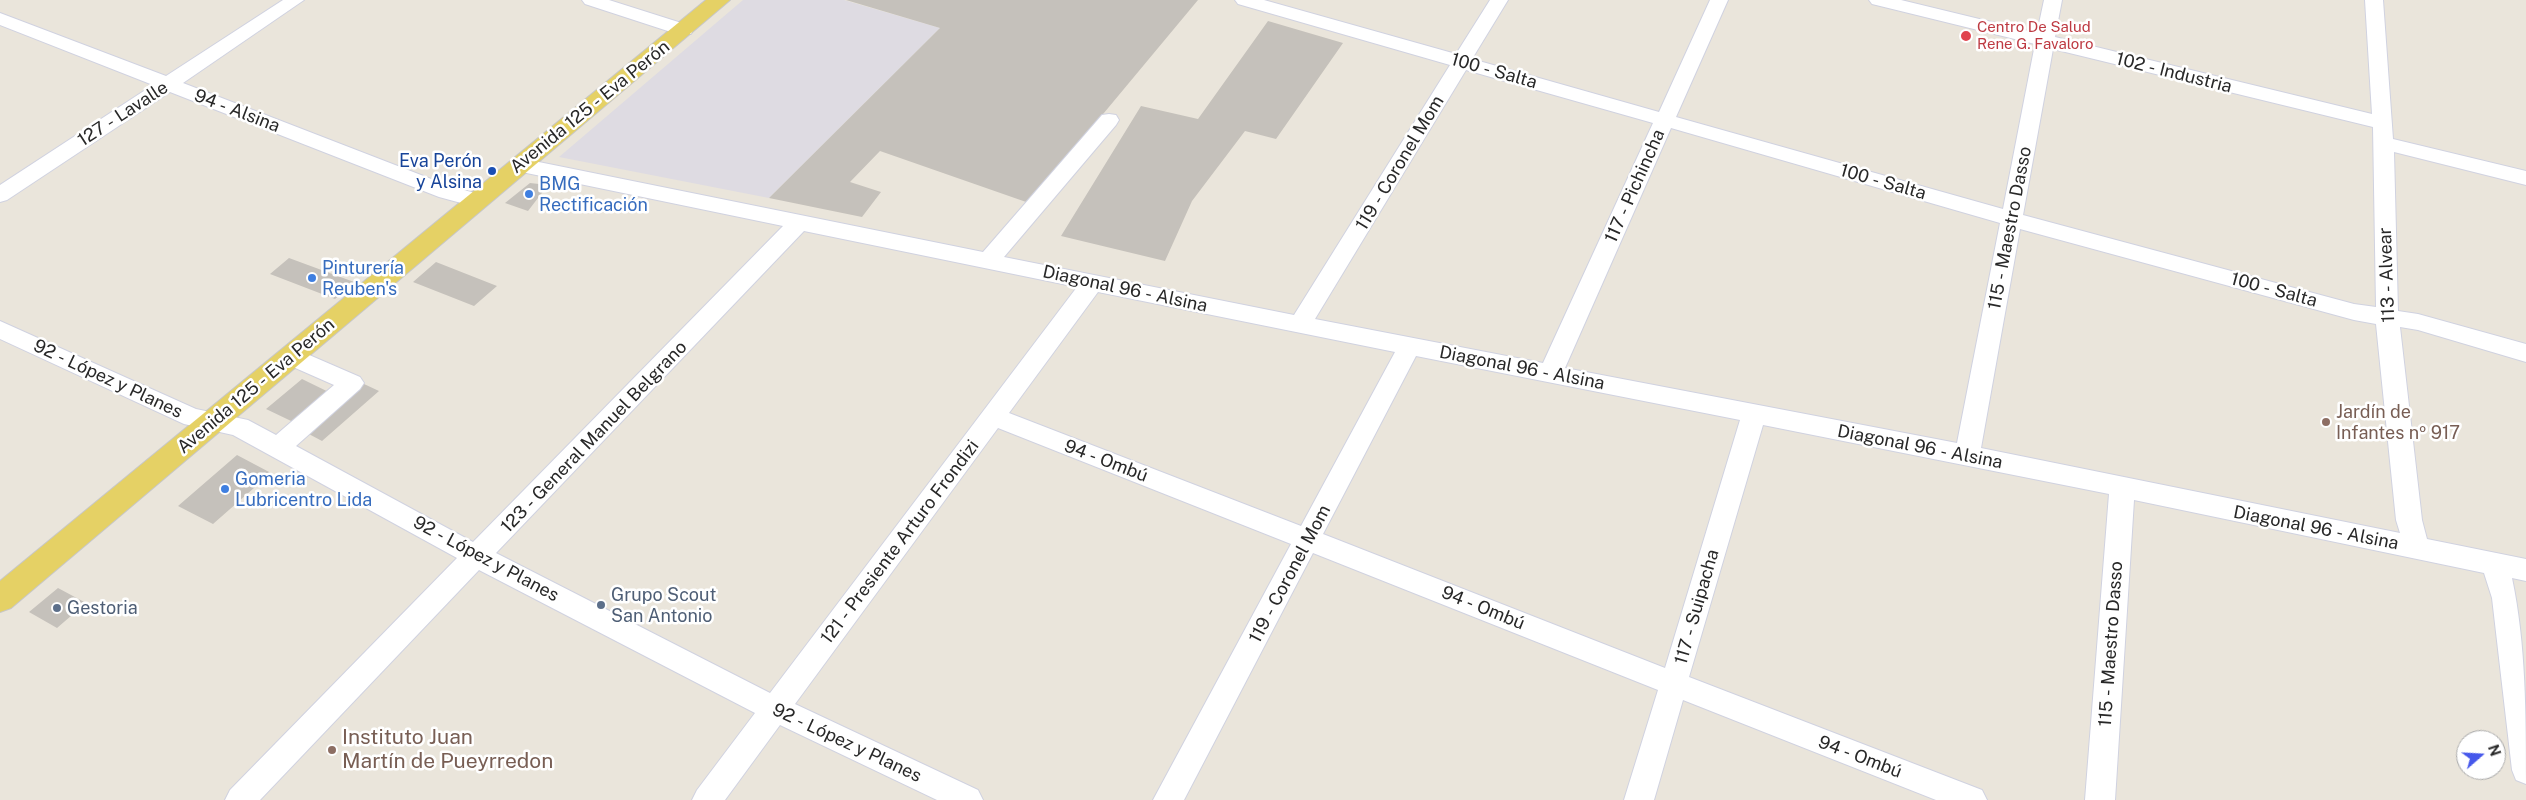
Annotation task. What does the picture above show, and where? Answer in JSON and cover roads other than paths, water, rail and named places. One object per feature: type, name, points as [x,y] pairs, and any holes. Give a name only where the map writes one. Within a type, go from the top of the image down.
[{"type":"main road","name":"Avenida 125 - Eva Perón","points":[[0,598],[292,357],[476,200],[719,0]]},
{"type":"street","name":"127 - Lavalle","points":[[0,195],[295,0]]},
{"type":"street","points":[[591,0],[684,30]]},
{"type":"street","name":"100 - Salta","points":[[1244,0],[2012,219],[2354,312],[2418,322],[2526,353]]},
{"type":"street","name":"119 - Coronel Mom","points":[[1300,325],[1499,0]]},
{"type":"street","name":"117 - Pichincha","points":[[1551,372],[1719,0]]},
{"type":"street","name":"102 - Industria","points":[[1878,0],[2045,41],[2383,133],[2526,178]]},
{"type":"street","name":"115 - Maestro Dasso","points":[[1967,455],[2053,0]]},
{"type":"street","name":"113 - Alvear","points":[[2374,0],[2383,133],[2387,317],[2409,520],[2417,548]]},
{"type":"street","name":"94 - Alsina","points":[[0,18],[446,192],[476,200]]},
{"type":"street","points":[[989,260],[1109,120]]},
{"type":"street","name":"Diagonal 96 - Alsina","points":[[519,165],[1300,325],[1551,372],[1754,415],[1967,455],[2122,489],[2526,570]]},
{"type":"street","name":"123 - General Manuel Belgrano","points":[[240,800],[478,557],[799,223]]},
{"type":"street","name":"121 - Presiente Arturo Frondizi","points":[[707,800],[1093,282]]},
{"type":"street","name":"92 - López y Planes","points":[[0,329],[192,417],[239,427],[478,557],[775,709],[968,800]]},
{"type":"street","name":"119 - Coronel Mom","points":[[1168,800],[1309,539],[1410,346]]},
{"type":"street","points":[[278,447],[352,383],[292,357]]},
{"type":"street","name":"117 - Suipacha","points":[[1640,800],[1754,415]]},
{"type":"street","name":"94 - Ombú","points":[[994,417],[1309,539],[1674,685],[1972,800]]},
{"type":"street","name":"115 - Maestro Dasso","points":[[2100,800],[2122,489]]},
{"type":"street","points":[[2495,564],[2505,598],[2526,770]]},
{"type":"place","name":"Centro De Salud Rene G. Favaloro","points":[[1966,36]]},
{"type":"place","name":"Eva Perón y Alsina","points":[[492,171]]},
{"type":"place","name":"BMG Rectificación","points":[[529,194]]},
{"type":"place","name":"Pinturería Reuben's","points":[[312,278]]},
{"type":"place","name":"Jardín de Infantes nº 917","points":[[2326,422]]},
{"type":"place","name":"Gomeria Lubricentro Lida","points":[[225,489]]},
{"type":"place","name":"Grupo Scout San Antonio","points":[[601,605]]},
{"type":"place","name":"Gestoria","points":[[57,608]]},
{"type":"place","name":"Instituto Juan Martín de Pueyrredon","points":[[332,750]]}]
